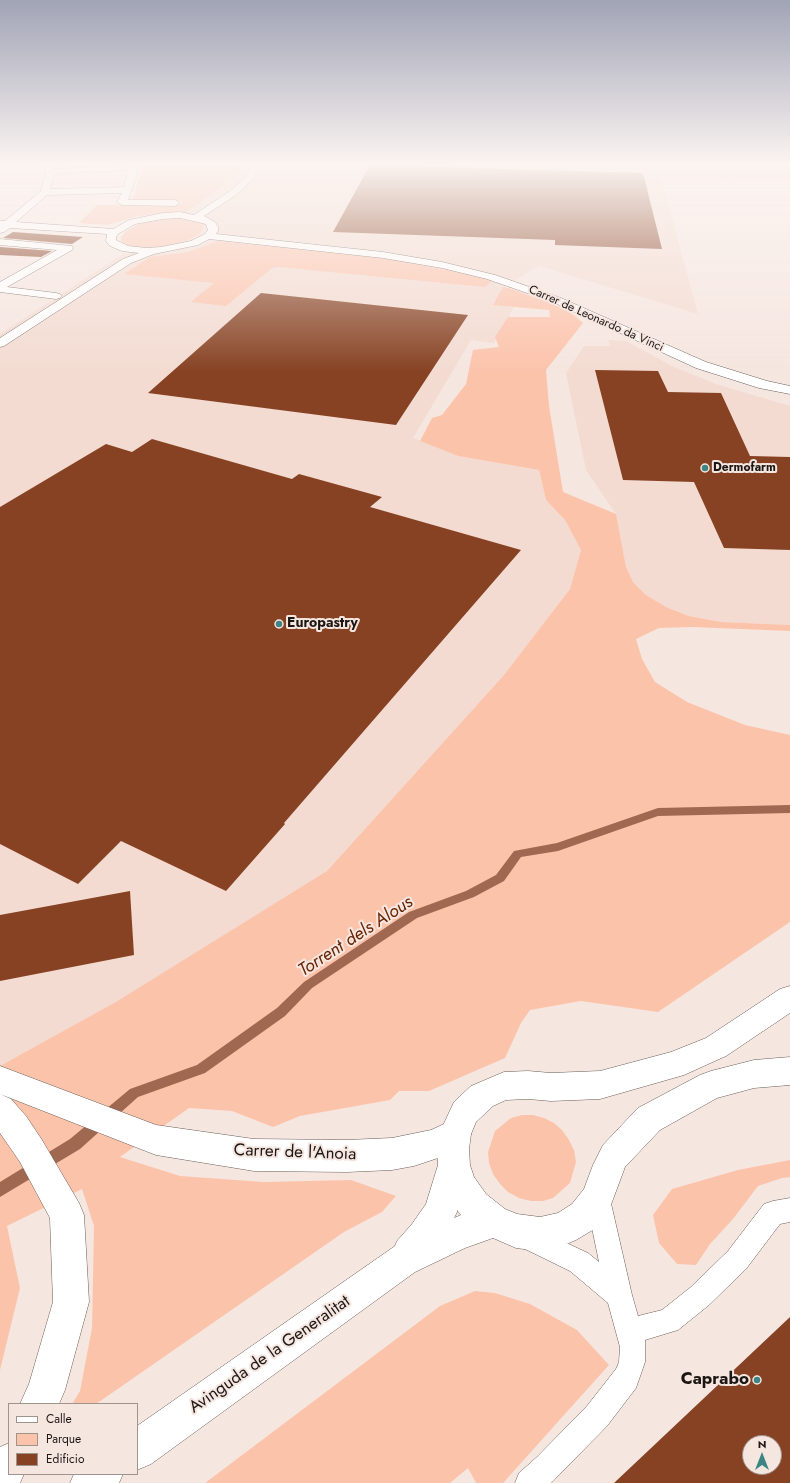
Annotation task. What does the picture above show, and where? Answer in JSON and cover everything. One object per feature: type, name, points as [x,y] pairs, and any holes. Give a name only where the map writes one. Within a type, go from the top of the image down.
[{"type":"street","points":[[113,234],[111,236],[111,241],[119,247],[136,250],[162,250]]},
{"type":"street","points":[[0,343],[127,261],[139,255],[186,245],[208,234]]},
{"type":"street","name":"Carrer de Leonardo da Vinci","points":[[220,234],[382,255],[442,265],[491,277],[557,300],[701,365],[764,385],[790,390]]},
{"type":"street","name":"Carrer de Leonardo da Vinci","points":[[222,234],[391,252],[483,270],[515,279],[568,298],[704,359],[736,370],[790,384]]},
{"type":"street","points":[[0,242],[68,248],[0,288]]},
{"type":"street","points":[[0,332],[118,257],[120,254],[119,247]]},
{"type":"street","points":[[0,288],[56,296]]},
{"type":"street","points":[[790,998],[790,1019]]},
{"type":"street","name":"Avinguda de la Generalitat","points":[[403,1260],[424,1236],[440,1212],[454,1149],[465,1112],[482,1096],[504,1086],[528,1085],[551,1087],[600,1085],[672,1065],[716,1046],[790,998]]},
{"type":"street","name":"Avinguda de la Generalitat","points":[[138,1449],[403,1260],[458,1233],[504,1226],[540,1234],[564,1228],[584,1216],[597,1198],[604,1176],[614,1156],[649,1119],[711,1085],[754,1074],[790,1071]]},
{"type":"street","name":"Carrer de l'Anoia","points":[[0,1080],[156,1140],[254,1155],[347,1156],[392,1154],[436,1144],[454,1149]]},
{"type":"street","points":[[7,1118],[31,1151],[67,1215],[71,1302],[46,1390],[40,1403]]},
{"type":"street","points":[[454,1149],[461,1186],[474,1206],[504,1226]]},
{"type":"street","points":[[0,1481],[8,1465]]},
{"type":"street","points":[[90,1483],[102,1475]]},
{"type":"lane","points":[[529,1483],[547,1467],[597,1416],[626,1378],[632,1362],[633,1347],[630,1331],[619,1295],[597,1198]]},
{"type":"lane","points":[[630,1331],[669,1321],[700,1296],[736,1260],[773,1213],[790,1210]]},
{"type":"lane","points":[[504,1226],[579,1262],[619,1295]]},
{"type":"shaded area","points":[[153,234],[676,234],[698,314],[539,266],[503,288],[494,305],[514,307],[494,343],[471,340],[413,438],[458,456],[539,470],[546,500],[565,520],[581,550],[570,589],[504,675],[327,871],[233,942],[0,1066],[0,334]]},
{"type":"shaded area","points":[[608,340],[626,341],[672,366],[716,384],[790,406],[790,625],[721,622],[689,616],[668,608],[646,595],[633,582],[626,567],[616,514],[586,470],[566,373],[584,346],[610,346]]},
{"type":"green space","points":[[123,234],[200,234],[189,240],[169,246],[143,248],[127,245],[121,241],[121,237]]},
{"type":"green space","points":[[218,241],[388,259],[494,279],[485,287],[278,267],[272,268],[226,306],[191,302],[214,283],[124,274],[150,257],[188,252]]},
{"type":"green space","points":[[503,287],[509,288],[556,305],[574,315],[583,323],[546,370],[549,406],[563,492],[616,514],[626,567],[633,582],[646,595],[668,608],[689,616],[721,622],[790,625],[790,631],[693,627],[659,628],[636,639],[642,659],[655,682],[687,702],[745,725],[790,735],[790,922],[658,1012],[581,1001],[530,1010],[521,1023],[505,1058],[429,1091],[399,1091],[390,1100],[300,1116],[273,1127],[232,1111],[189,1108],[120,1157],[180,1176],[264,1182],[351,1180],[396,1196],[382,1212],[344,1232],[97,1403],[73,1403],[80,1391],[92,1328],[94,1226],[82,1189],[7,1226],[20,1288],[0,1370],[0,1066],[116,1002],[327,871],[504,675],[570,589],[581,550],[565,520],[546,500],[539,470],[458,456],[420,441],[432,418],[442,415],[466,384],[473,350],[499,347],[495,337],[508,317],[550,317],[549,310],[493,305]]},
{"type":"green space","points":[[522,1115],[533,1115],[554,1123],[562,1130],[574,1150],[576,1162],[570,1183],[553,1198],[543,1201],[531,1201],[519,1198],[508,1192],[493,1174],[489,1163],[488,1152],[495,1131],[511,1118]]},
{"type":"green space","points":[[790,1160],[790,1177],[782,1178],[758,1186],[733,1219],[710,1244],[696,1265],[677,1264],[659,1243],[653,1215],[672,1189],[738,1170]]},
{"type":"green space","points":[[475,1291],[495,1293],[530,1304],[577,1330],[609,1365],[503,1483],[476,1483],[468,1468],[450,1483],[205,1483],[440,1306]]},
{"type":"building","points":[[9,234],[44,234],[83,237],[72,244],[3,238]]},
{"type":"building","points":[[394,234],[658,234],[662,249],[555,245],[555,240]]},
{"type":"building","points":[[0,247],[52,251],[41,257],[0,255]]},
{"type":"building","points":[[261,293],[468,315],[396,425],[148,393]]},
{"type":"building","name":"Dermofarm","points":[[595,370],[658,371],[668,392],[721,393],[750,456],[790,457],[790,550],[724,548],[694,482],[623,480]]},
{"type":"building","name":"Europastry","points":[[152,439],[292,479],[299,474],[382,497],[370,507],[521,550],[226,891],[121,841],[78,884],[0,844],[0,507],[106,444],[132,452]]},
{"type":"building","points":[[130,891],[134,955],[0,981],[0,915]]},
{"type":"building","name":"Caprabo","points":[[790,1317],[790,1483],[614,1483]]},
{"type":"waterway","name":"Torrent dels Alous","points":[[0,1190],[75,1144],[134,1093],[201,1069],[281,1012],[308,985],[413,915],[470,894],[500,878],[518,854],[558,847],[658,812],[790,809]]},
{"type":"place","name":"Dermofarm","points":[[705,468]]},
{"type":"place","name":"Europastry","points":[[279,624]]},
{"type":"place","name":"Caprabo","points":[[757,1380]]}]
